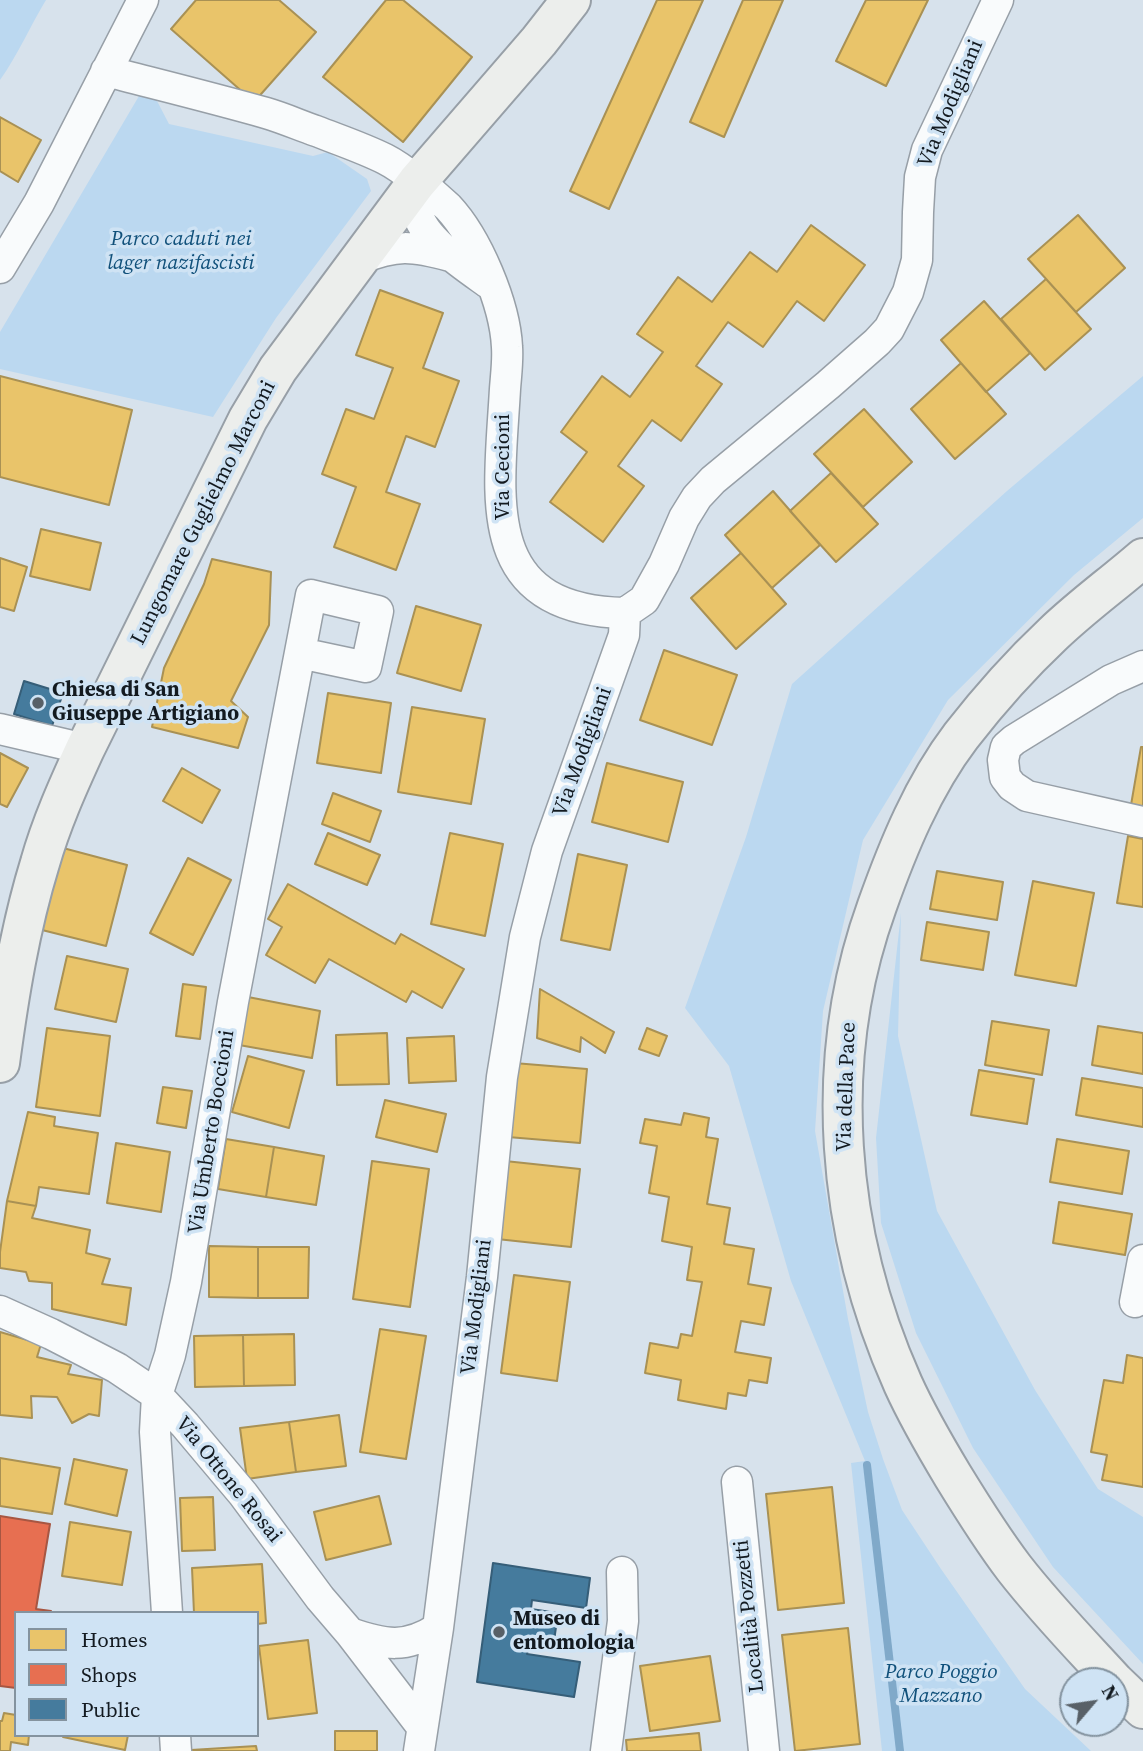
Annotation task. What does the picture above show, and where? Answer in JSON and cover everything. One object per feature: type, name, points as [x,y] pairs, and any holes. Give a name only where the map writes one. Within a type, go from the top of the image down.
[{"type":"street","points":[[0,268],[39,202],[143,0]]},
{"type":"street","name":"Lungomare Guglielmo Marconi","points":[[0,1063],[3,1018],[40,861],[85,749],[248,419],[278,369],[417,182],[571,0]]},
{"type":"street","name":"Via Modigliani","points":[[420,1739],[438,1628],[482,1277],[502,1077],[525,937],[547,850],[624,635],[625,613],[644,600],[697,497],[877,342],[893,321],[908,292],[917,260],[920,177],[927,150],[998,0]]},
{"type":"street","name":"Via Cecioni","points":[[107,71],[268,114],[367,150],[388,160],[447,207],[464,228],[478,253],[504,318],[508,348],[500,481],[503,529],[511,554],[524,575],[555,600],[604,612],[625,613]]},
{"type":"street","points":[[417,182],[416,209],[421,223],[450,256],[493,286]]},
{"type":"street","points":[[360,259],[383,250],[402,248],[425,249],[450,256]]},
{"type":"street","name":"Via della Pace","points":[[1102,1667],[1014,1568],[969,1503],[903,1384],[872,1300],[856,1241],[845,1173],[842,1108],[845,1049],[854,984],[870,924],[893,861],[924,795],[959,739],[999,690],[1053,634],[1143,558]]},
{"type":"street","name":"Via Umberto Boccioni","points":[[167,1611],[155,1432],[157,1395],[170,1355],[186,1282],[233,1002],[300,653]]},
{"type":"street","points":[[1143,666],[1111,681],[1014,740],[1006,747],[1003,760],[1005,776],[1012,786],[1027,796],[1143,822]]},
{"type":"street","points":[[0,729],[85,749]]},
{"type":"street","points":[[1135,1302],[1143,1260]]},
{"type":"street","name":"Via Ottone Rosai","points":[[0,1311],[117,1368],[157,1395],[243,1494],[320,1598],[350,1633],[420,1739]]},
{"type":"street","name":"Località Pozzetti","points":[[737,1482],[764,1751]]},
{"type":"street","points":[[606,1751],[623,1621],[622,1572]]},
{"type":"street","points":[[350,1633],[372,1641],[399,1643],[417,1640],[438,1628]]},
{"type":"street","name":"Via della Pace","points":[[1129,1695],[1143,1709]]},
{"type":"green space","points":[[0,0],[46,0],[0,80]]},
{"type":"green space","name":"Parco caduti nei lager nazifascisti","points":[[139,96],[156,99],[169,124],[313,156],[328,152],[367,179],[371,191],[276,318],[213,417],[0,369],[0,332]]},
{"type":"green space","name":"Parco Poggio Mazzano","points":[[1143,376],[1143,518],[1074,575],[948,700],[863,840],[823,1011],[815,1131],[848,1319],[868,1412],[902,1510],[1025,1689],[1059,1721],[1059,1737],[1076,1737],[1091,1751],[882,1751],[851,1463],[865,1461],[791,1281],[729,1066],[685,1008],[746,837],[792,684],[1007,491]]},
{"type":"green space","points":[[901,913],[898,1036],[937,1211],[1035,1390],[1098,1489],[1143,1517],[1143,1664],[1053,1567],[973,1448],[916,1333],[881,1223],[876,1138]]},
{"type":"building: Homes","points":[[196,0],[279,0],[316,32],[254,102],[171,29]]},
{"type":"building: Homes","points":[[386,0],[403,0],[472,57],[403,142],[323,77]]},
{"type":"building: Homes","points":[[657,0],[703,0],[609,209],[570,191]]},
{"type":"building: Homes","points":[[743,0],[783,0],[724,137],[690,122]]},
{"type":"building: Homes","points":[[866,0],[928,0],[886,86],[836,61]]},
{"type":"building: Homes","points":[[0,117],[41,140],[18,182],[0,171]]},
{"type":"building: Homes","points":[[1078,215],[1125,268],[1076,312],[1028,259]]},
{"type":"building: Homes","points":[[811,225],[865,265],[824,321],[797,301],[763,347],[728,322],[696,366],[722,384],[681,441],[652,420],[618,466],[644,486],[603,542],[550,502],[587,452],[561,432],[602,376],[630,397],[663,352],[637,334],[678,277],[712,302],[750,252],[777,272]]},
{"type":"building: Homes","points":[[1046,279],[1091,329],[1045,370],[1001,319]]},
{"type":"building: Homes","points":[[380,290],[443,313],[423,368],[459,381],[435,447],[406,436],[386,492],[420,504],[396,570],[334,547],[356,487],[322,474],[346,409],[374,419],[393,368],[356,355]]},
{"type":"building: Homes","points":[[984,301],[1030,353],[986,392],[941,340]]},
{"type":"building: Homes","points":[[961,363],[1006,414],[955,459],[911,409]]},
{"type":"building: Homes","points":[[0,376],[132,410],[109,505],[0,477]]},
{"type":"building: Homes","points":[[864,409],[912,462],[863,507],[814,454]]},
{"type":"building: Homes","points":[[831,473],[878,524],[836,562],[790,511]]},
{"type":"building: Homes","points":[[773,491],[820,545],[772,588],[725,535]]},
{"type":"building: Homes","points":[[41,529],[101,543],[90,590],[30,576]]},
{"type":"building: Homes","points":[[741,553],[786,604],[736,649],[691,598]]},
{"type":"building: Homes","points":[[0,558],[27,567],[14,611],[0,607]]},
{"type":"building: Homes","points":[[212,559],[271,572],[269,625],[231,701],[248,717],[238,748],[152,727],[164,668],[204,584]]},
{"type":"building: Homes","points":[[416,606],[481,625],[461,691],[397,673]]},
{"type":"building: Homes","points":[[664,650],[737,675],[712,745],[640,720]]},
{"type":"building: Homes","points":[[328,693],[391,703],[381,773],[317,763]]},
{"type":"building: Homes","points":[[412,707],[485,719],[471,804],[398,792]]},
{"type":"building: Homes","points":[[1143,747],[1143,807],[1131,805]]},
{"type":"building: Homes","points":[[0,753],[28,768],[7,807],[0,804]]},
{"type":"building: Homes","points":[[607,763],[683,782],[668,842],[592,822]]},
{"type":"building: Homes","points":[[182,768],[220,790],[202,823],[163,801]]},
{"type":"building: Homes","points":[[333,793],[381,811],[370,842],[322,824]]},
{"type":"building: Homes","points":[[328,833],[380,855],[367,885],[315,864]]},
{"type":"building: Homes","points":[[450,833],[503,844],[485,936],[431,924]]},
{"type":"building: Homes","points":[[1128,836],[1143,839],[1143,907],[1117,903]]},
{"type":"building: Homes","points":[[63,848],[127,865],[106,946],[42,930]]},
{"type":"building: Homes","points":[[578,854],[627,865],[610,950],[561,940]]},
{"type":"building: Homes","points":[[188,858],[231,880],[193,955],[150,933]]},
{"type":"building: Homes","points":[[937,871],[1003,882],[997,920],[930,909]]},
{"type":"building: Homes","points":[[1033,881],[1094,893],[1076,986],[1015,975]]},
{"type":"building: Homes","points":[[288,884],[395,944],[401,934],[464,969],[442,1008],[412,991],[406,1002],[329,959],[315,983],[266,955],[282,927],[268,919]]},
{"type":"building: Homes","points":[[927,922],[989,932],[983,970],[921,960]]},
{"type":"building: Homes","points":[[67,956],[128,969],[116,1022],[55,1009]]},
{"type":"building: Homes","points":[[183,984],[206,987],[200,1039],[176,1036]]},
{"type":"building: Homes","points":[[540,989],[614,1032],[605,1053],[581,1037],[580,1052],[537,1038]]},
{"type":"building: Homes","points":[[248,997],[320,1011],[312,1058],[239,1045]]},
{"type":"building: Homes","points":[[992,1021],[1049,1030],[1042,1075],[985,1065]]},
{"type":"building: Homes","points":[[1098,1026],[1143,1033],[1143,1074],[1092,1065]]},
{"type":"building: Homes","points":[[47,1028],[110,1036],[100,1116],[36,1107]]},
{"type":"building: Homes","points":[[647,1028],[667,1036],[659,1056],[639,1049]]},
{"type":"building: Homes","points":[[387,1033],[389,1084],[337,1085],[336,1035]]},
{"type":"building: Homes","points":[[454,1036],[456,1081],[409,1083],[407,1038]]},
{"type":"building: Homes","points":[[248,1056],[304,1071],[289,1128],[232,1112]]},
{"type":"building: Homes","points":[[514,1063],[587,1069],[580,1143],[508,1137]]},
{"type":"building: Homes","points":[[979,1070],[1034,1079],[1027,1124],[971,1115]]},
{"type":"building: Homes","points":[[1082,1078],[1143,1088],[1143,1127],[1076,1115]]},
{"type":"building: Homes","points":[[163,1087],[192,1091],[186,1128],[157,1123]]},
{"type":"building: Homes","points":[[385,1100],[446,1114],[437,1152],[376,1137]]},
{"type":"building: Homes","points":[[28,1112],[55,1117],[54,1126],[98,1133],[89,1194],[39,1187],[36,1206],[7,1201]]},
{"type":"building: Homes","points":[[684,1113],[709,1118],[706,1137],[718,1139],[707,1204],[730,1208],[724,1244],[754,1249],[748,1284],[771,1288],[764,1325],[741,1321],[735,1352],[771,1358],[767,1383],[749,1380],[746,1396],[728,1393],[726,1409],[678,1400],[681,1380],[645,1373],[650,1343],[678,1348],[681,1334],[692,1336],[702,1282],[687,1280],[692,1247],[662,1241],[669,1197],[649,1193],[657,1146],[640,1143],[645,1119],[681,1125]]},
{"type":"building: Homes","points":[[226,1139],[274,1147],[266,1197],[218,1189]]},
{"type":"building: Homes","points":[[1057,1139],[1129,1151],[1122,1194],[1050,1182]]},
{"type":"building: Homes","points":[[116,1143],[170,1152],[161,1212],[107,1203]]},
{"type":"building: Homes","points":[[274,1147],[324,1156],[316,1205],[266,1197]]},
{"type":"building: Homes","points":[[372,1161],[429,1169],[410,1307],[353,1299]]},
{"type":"building: Homes","points":[[505,1161],[580,1169],[571,1247],[497,1239]]},
{"type":"building: Homes","points":[[7,1201],[36,1206],[32,1218],[90,1230],[86,1253],[110,1259],[102,1284],[131,1288],[126,1325],[52,1309],[52,1283],[29,1281],[26,1272],[0,1268]]},
{"type":"building: Homes","points":[[1059,1202],[1132,1214],[1125,1255],[1053,1243]]},
{"type":"building: Homes","points":[[209,1246],[258,1247],[258,1298],[209,1297]]},
{"type":"building: Homes","points":[[258,1247],[309,1247],[308,1298],[258,1298]]},
{"type":"building: Homes","points":[[514,1275],[570,1282],[557,1381],[501,1373]]},
{"type":"building: Homes","points":[[380,1329],[426,1336],[406,1459],[360,1452]]},
{"type":"building: Homes","points":[[0,1332],[41,1344],[37,1357],[71,1365],[68,1374],[102,1380],[99,1416],[89,1414],[72,1423],[57,1397],[31,1396],[32,1418],[0,1415]]},
{"type":"building: Homes","points":[[294,1334],[295,1385],[244,1386],[243,1335]]},
{"type":"building: Homes","points":[[243,1335],[244,1386],[195,1387],[194,1336]]},
{"type":"building: Homes","points":[[1127,1355],[1143,1358],[1143,1487],[1102,1480],[1107,1455],[1091,1452],[1104,1380],[1123,1383]]},
{"type":"building: Homes","points":[[339,1415],[346,1466],[296,1472],[289,1422]]},
{"type":"building: Homes","points":[[289,1422],[296,1472],[247,1479],[240,1428]]},
{"type":"building: Homes","points":[[0,1458],[60,1468],[52,1514],[0,1506]]},
{"type":"building: Homes","points":[[74,1459],[127,1470],[117,1516],[65,1504]]},
{"type":"building: Homes","points":[[832,1487],[844,1603],[778,1610],[766,1494]]},
{"type":"building: Homes","points":[[379,1496],[391,1544],[326,1560],[314,1512]]},
{"type":"building: Homes","points":[[213,1497],[215,1550],[182,1551],[180,1498]]},
{"type":"building: Homes","points":[[70,1522],[131,1532],[122,1585],[62,1576]]},
{"type":"building: Homes","points":[[262,1564],[266,1623],[259,1624],[259,1611],[194,1611],[192,1568]]},
{"type":"building: Homes","points":[[848,1628],[860,1744],[795,1751],[782,1635]]},
{"type":"building: Homes","points":[[308,1640],[317,1713],[268,1719],[259,1646]]},
{"type":"building: Homes","points":[[710,1656],[720,1721],[650,1731],[640,1666]]},
{"type":"building: Homes","points":[[4,1713],[14,1715],[14,1737],[29,1737],[28,1745],[11,1742],[10,1751],[0,1751]]},
{"type":"building: Homes","points":[[335,1731],[377,1731],[377,1751],[335,1751]]},
{"type":"building: Homes","points":[[699,1733],[701,1751],[627,1751],[626,1740]]},
{"type":"building: Homes","points":[[63,1737],[128,1737],[125,1750]]},
{"type":"building: Homes","points":[[256,1746],[257,1751],[191,1751],[191,1750]]},
{"type":"building: Shops","points":[[0,1516],[50,1524],[36,1609],[51,1611],[14,1611],[14,1688],[0,1686]]},
{"type":"building: Public","name":"Chiesa di San Giuseppe Artigiano","points":[[24,681],[63,693],[52,726],[14,714]]},
{"type":"building: Public","points":[[493,1563],[590,1578],[586,1608],[532,1600],[531,1609],[558,1613],[553,1648],[529,1645],[527,1654],[580,1662],[574,1697],[477,1682]]},
{"type":"waterway","points":[[867,1465],[900,1751]]},
{"type":"place","name":"Chiesa di San Giuseppe Artigiano","points":[[38,703]]},
{"type":"place","name":"Museo di entomologia","points":[[499,1632]]}]
